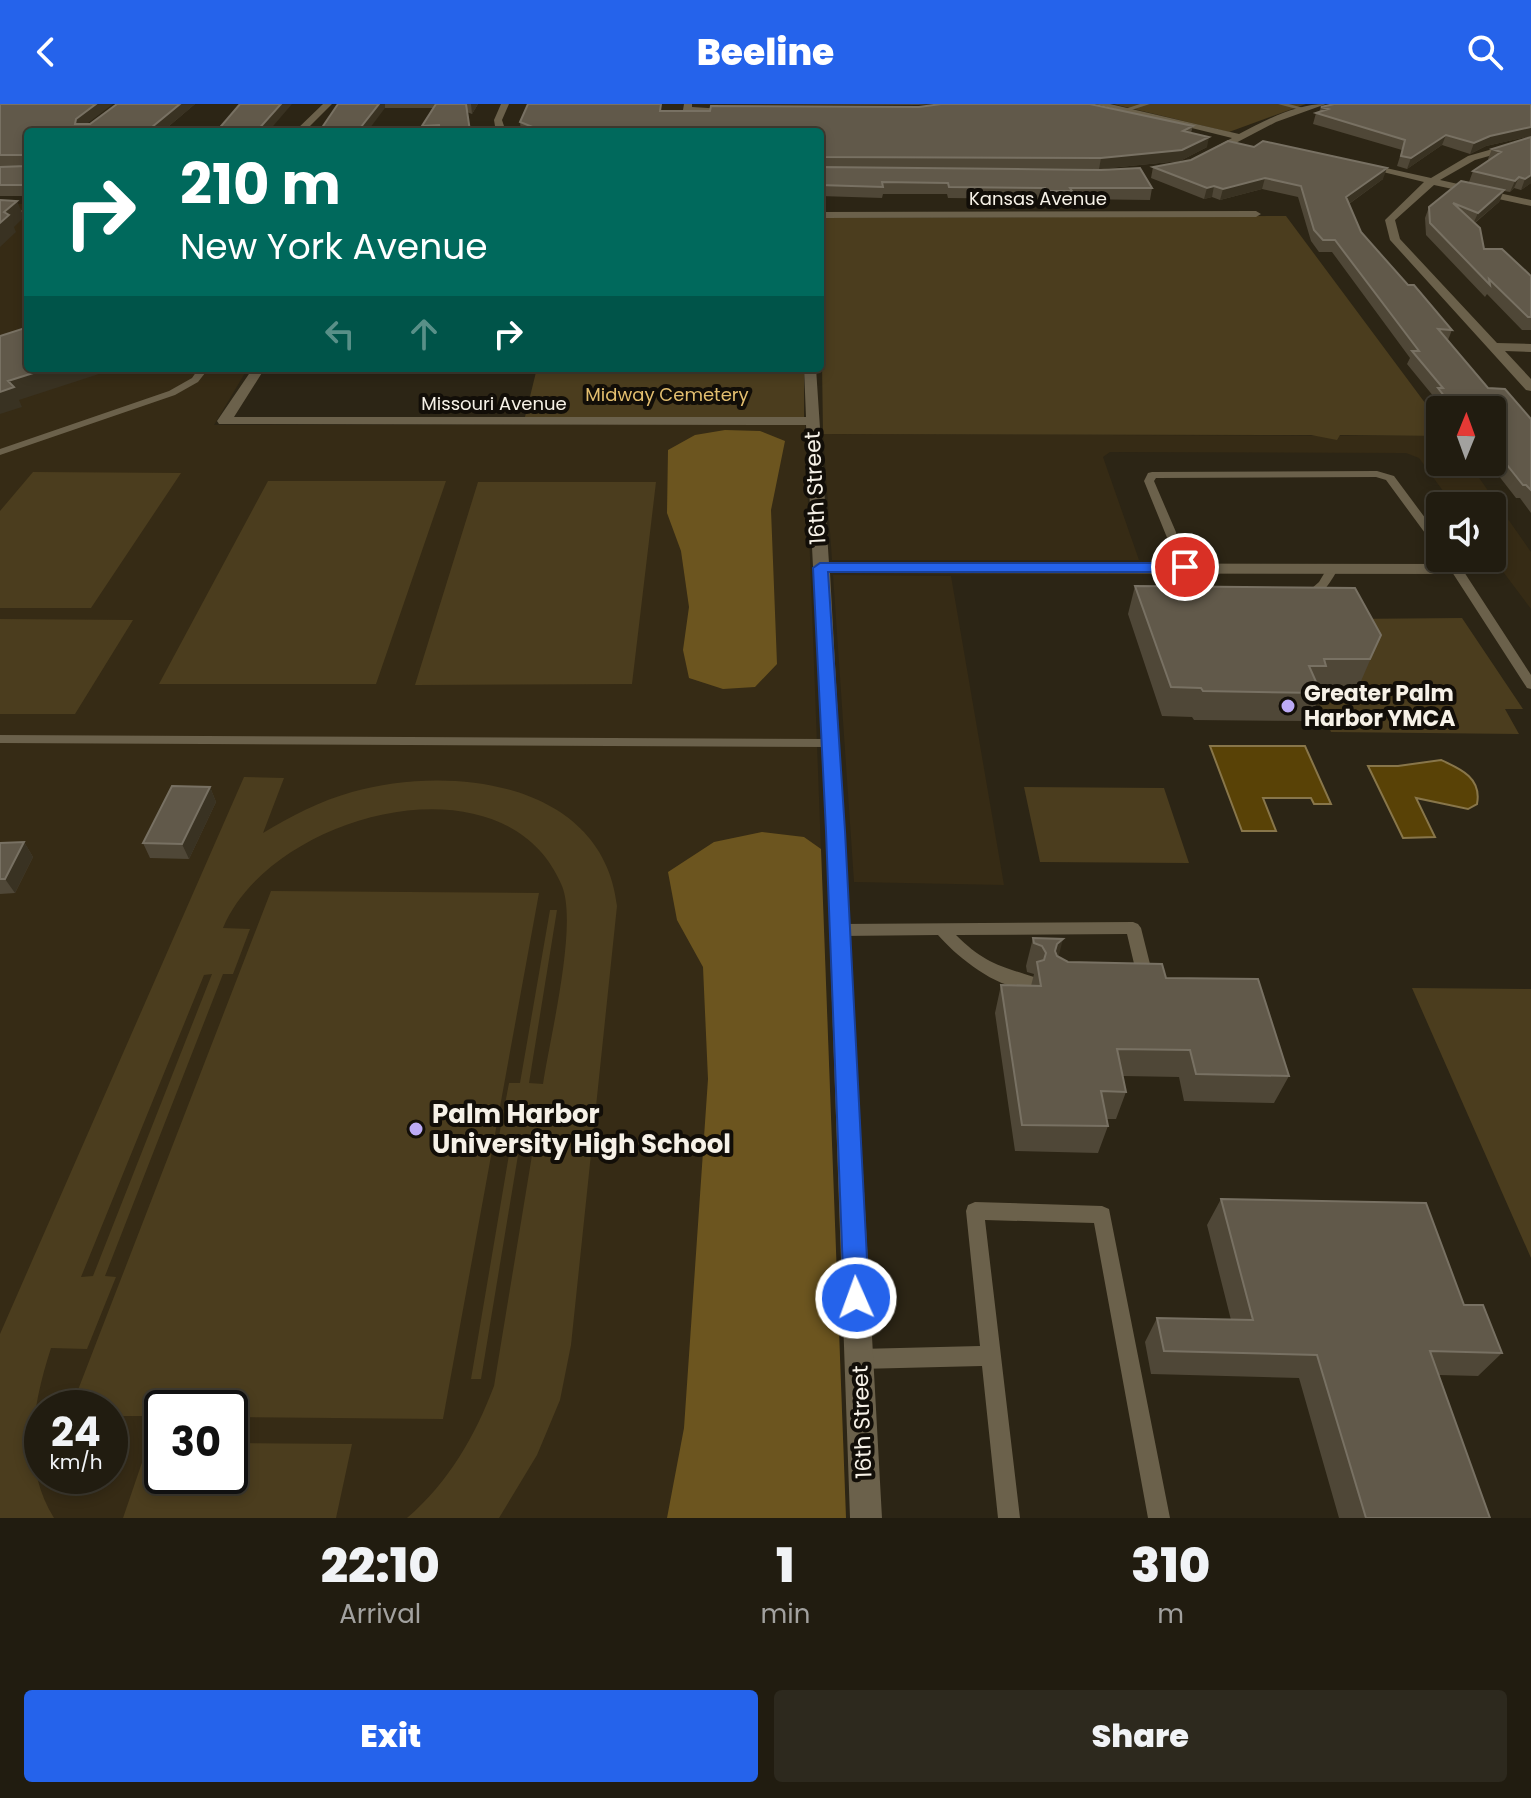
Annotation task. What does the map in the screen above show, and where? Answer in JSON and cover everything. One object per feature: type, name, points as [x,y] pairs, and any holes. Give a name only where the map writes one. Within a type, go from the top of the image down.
[{"type":"street","points":[[303,128],[328,104]]},
{"type":"street","points":[[500,128],[498,120],[505,104]]},
{"type":"street","points":[[688,104],[687,110],[748,110]]},
{"type":"street","points":[[1099,104],[1252,140]]},
{"type":"street","points":[[1197,160],[1273,120],[1322,104]]},
{"type":"street","points":[[1531,141],[1474,155],[1429,180],[1390,220],[1395,240],[1531,387]]},
{"type":"street","points":[[1346,162],[1531,203]]},
{"type":"street","name":"Kansas Avenue","points":[[824,215],[1256,214]]},
{"type":"street","points":[[1494,347],[1531,348]]},
{"type":"street","name":"Missouri Avenue","points":[[256,372],[224,421],[811,421]]},
{"type":"street","name":"16th Street","points":[[810,372],[840,930],[866,1518]]},
{"type":"street","points":[[820,568],[1332,569],[1426,564]]},
{"type":"lane","points":[[1122,111],[1147,104]]},
{"type":"lane","points":[[1281,104],[1304,109]]},
{"type":"lane","points":[[0,214],[24,212]]},
{"type":"lane","points":[[0,452],[172,393],[195,380],[201,372]]},
{"type":"lane","points":[[1230,600],[1198,586],[1185,567],[1149,481],[1152,475],[1377,474],[1390,478],[1426,527]]},
{"type":"lane","points":[[1295,601],[1313,596],[1332,569]]},
{"type":"lane","points":[[1459,572],[1531,685]]},
{"type":"lane","points":[[0,739],[830,743]]},
{"type":"lane","points":[[840,930],[1133,928],[1145,976],[1131,977]]},
{"type":"lane","points":[[942,929],[975,963],[1005,978],[1028,982]]},
{"type":"lane","points":[[1009,1518],[975,1211],[1102,1215],[1159,1518]]},
{"type":"lane","points":[[859,1359],[991,1356]]},
{"type":"shaded area","name":"Palm Harbor University High School","points":[[0,204],[24,204],[24,372],[246,372],[214,425],[805,424],[846,1518],[0,1518]]},
{"type":"shaded area","points":[[725,430],[760,431],[785,441],[771,510],[777,664],[755,687],[723,689],[689,678],[683,650],[689,607],[681,551],[667,513],[668,450],[695,435]]},
{"type":"shaded area","points":[[823,434],[1426,436],[1426,468],[1419,458],[1406,453],[1110,452],[1103,457],[1139,560],[832,560]]},
{"type":"shaded area","points":[[1432,476],[1478,476],[1489,492],[1444,492]]},
{"type":"shaded area","points":[[1506,516],[1531,552],[1531,609],[1503,572],[1506,572]]},
{"type":"shaded area","points":[[833,575],[951,576],[1004,885],[854,882]]},
{"type":"shaded area","points":[[1210,746],[1305,746],[1331,804],[1314,804],[1311,798],[1263,798],[1276,831],[1242,831]]},
{"type":"shaded area","points":[[1441,760],[1473,781],[1478,795],[1477,804],[1468,809],[1416,798],[1435,837],[1403,838],[1368,766],[1398,766]]},
{"type":"shaded area","points":[[762,832],[804,837],[821,849],[846,1518],[667,1518],[684,1428],[708,1079],[703,967],[677,920],[668,872],[714,842]]},
{"type":"green space","points":[[1113,104],[1306,104],[1229,132]]},
{"type":"green space","points":[[1286,216],[1426,404],[1426,436],[1340,435],[1337,440],[1311,435],[823,434],[824,218]]},
{"type":"green space","name":"Midway Cemetery","points":[[536,372],[804,372],[804,421],[524,421]]},
{"type":"green space","points":[[33,472],[181,473],[91,608],[0,608],[0,511]]},
{"type":"green space","points":[[268,481],[446,481],[376,684],[159,684]]},
{"type":"green space","points":[[478,482],[656,482],[632,684],[415,685]]},
{"type":"green space","points":[[1462,618],[1523,709],[1505,709],[1519,734],[1331,732],[1313,688],[1363,687],[1355,670],[1346,619]]},
{"type":"green space","points":[[0,619],[133,620],[75,714],[0,714]]},
{"type":"green space","points":[[244,777],[284,778],[263,833],[306,810],[352,792],[433,780],[475,783],[516,792],[553,808],[583,832],[606,864],[617,906],[571,1345],[560,1400],[537,1455],[499,1518],[407,1518],[448,1474],[478,1423],[494,1386],[535,1137],[521,1137],[481,1379],[471,1379],[512,1137],[499,1136],[509,1083],[520,1083],[550,910],[557,910],[529,1083],[543,1084],[565,953],[566,904],[562,886],[533,844],[492,819],[443,809],[389,813],[336,829],[288,854],[249,888],[223,928],[250,929],[233,974],[223,974],[105,1276],[116,1277],[87,1349],[51,1348],[39,1390],[24,1390],[24,1494],[43,1494],[54,1518],[0,1518],[0,1334]],"holes":[[[212,974],[93,1276],[81,1277],[204,975]]]},
{"type":"green space","points":[[1024,787],[1164,788],[1189,863],[1040,862]]},
{"type":"green space","points":[[271,891],[539,893],[443,1419],[248,1417],[248,1390],[144,1390],[144,1416],[128,1416],[128,1390],[78,1390]]},
{"type":"green space","points":[[1412,988],[1531,989],[1531,1258]]},
{"type":"green space","points":[[248,1443],[352,1444],[336,1518],[123,1518],[144,1457],[144,1494],[248,1494]]},
{"type":"building","points":[[0,104],[96,104],[76,119],[75,124],[90,124],[117,104],[180,104],[151,128],[24,128],[24,155],[0,155]]},
{"type":"building","points":[[240,104],[281,104],[260,128],[219,128]]},
{"type":"building","points":[[338,104],[379,104],[360,128],[322,128]]},
{"type":"building","points":[[436,104],[466,104],[470,128],[422,126]]},
{"type":"building","points":[[528,104],[661,104],[660,111],[710,111],[711,106],[1090,104],[1193,126],[1183,131],[1209,137],[1182,150],[1101,158],[824,157],[824,128],[535,128],[520,122]]},
{"type":"building","points":[[1334,104],[1531,104],[1531,127],[1490,136],[1474,143],[1446,135],[1411,158],[1401,156],[1405,140],[1316,113],[1328,109],[1321,107]]},
{"type":"building","points":[[1531,137],[1531,175],[1525,179],[1519,177],[1515,181],[1473,171],[1501,152],[1492,149]]},
{"type":"building","points":[[1228,141],[1254,147],[1263,141],[1387,168],[1346,197],[1361,232],[1408,285],[1414,285],[1452,330],[1438,329],[1488,388],[1505,389],[1531,419],[1531,490],[1506,464],[1506,396],[1444,396],[1438,388],[1443,388],[1412,351],[1419,351],[1335,240],[1323,240],[1314,230],[1301,186],[1265,178],[1223,189],[1214,186],[1207,188],[1153,167],[1191,160]]},
{"type":"building","points":[[24,166],[24,185],[0,185],[0,167]]},
{"type":"building","points":[[824,167],[1140,168],[1152,188],[1046,191],[1045,188],[949,187],[948,183],[882,182],[883,187],[824,185]]},
{"type":"building","points":[[1461,181],[1504,190],[1478,213],[1453,203],[1480,228],[1484,249],[1502,249],[1531,276],[1531,317],[1489,279],[1490,285],[1430,223],[1429,207]]},
{"type":"building","points":[[0,200],[17,201],[4,212],[9,215],[0,223]]},
{"type":"building","points":[[24,328],[24,372],[36,372],[8,381],[14,387],[0,392],[0,336]]},
{"type":"building","points":[[1135,586],[1355,588],[1381,635],[1370,659],[1324,659],[1326,666],[1309,666],[1321,693],[1203,691],[1201,688],[1171,687]]},
{"type":"building","points":[[172,786],[210,787],[182,844],[143,843]]},
{"type":"building","points":[[24,842],[5,879],[0,879],[0,843]]},
{"type":"building","points":[[1033,938],[1063,939],[1055,951],[1057,956],[1068,962],[1162,964],[1166,978],[1258,979],[1289,1076],[1196,1074],[1190,1050],[1117,1049],[1126,1092],[1101,1091],[1108,1126],[1022,1125],[1001,985],[1041,986],[1037,962],[1044,960],[1046,953],[1042,946],[1034,943]]},
{"type":"building","points":[[1221,1199],[1426,1203],[1464,1305],[1483,1305],[1502,1353],[1430,1351],[1490,1518],[1366,1518],[1317,1355],[1164,1351],[1157,1318],[1253,1320]]},
{"type":"place","name":"Greater Palm Harbor YMCA","points":[[1288,706]]},
{"type":"place","name":"Palm Harbor University High School","points":[[416,1129]]},
{"type":"route","points":[[856,1298],[836,831],[820,568],[1185,567]]}]
